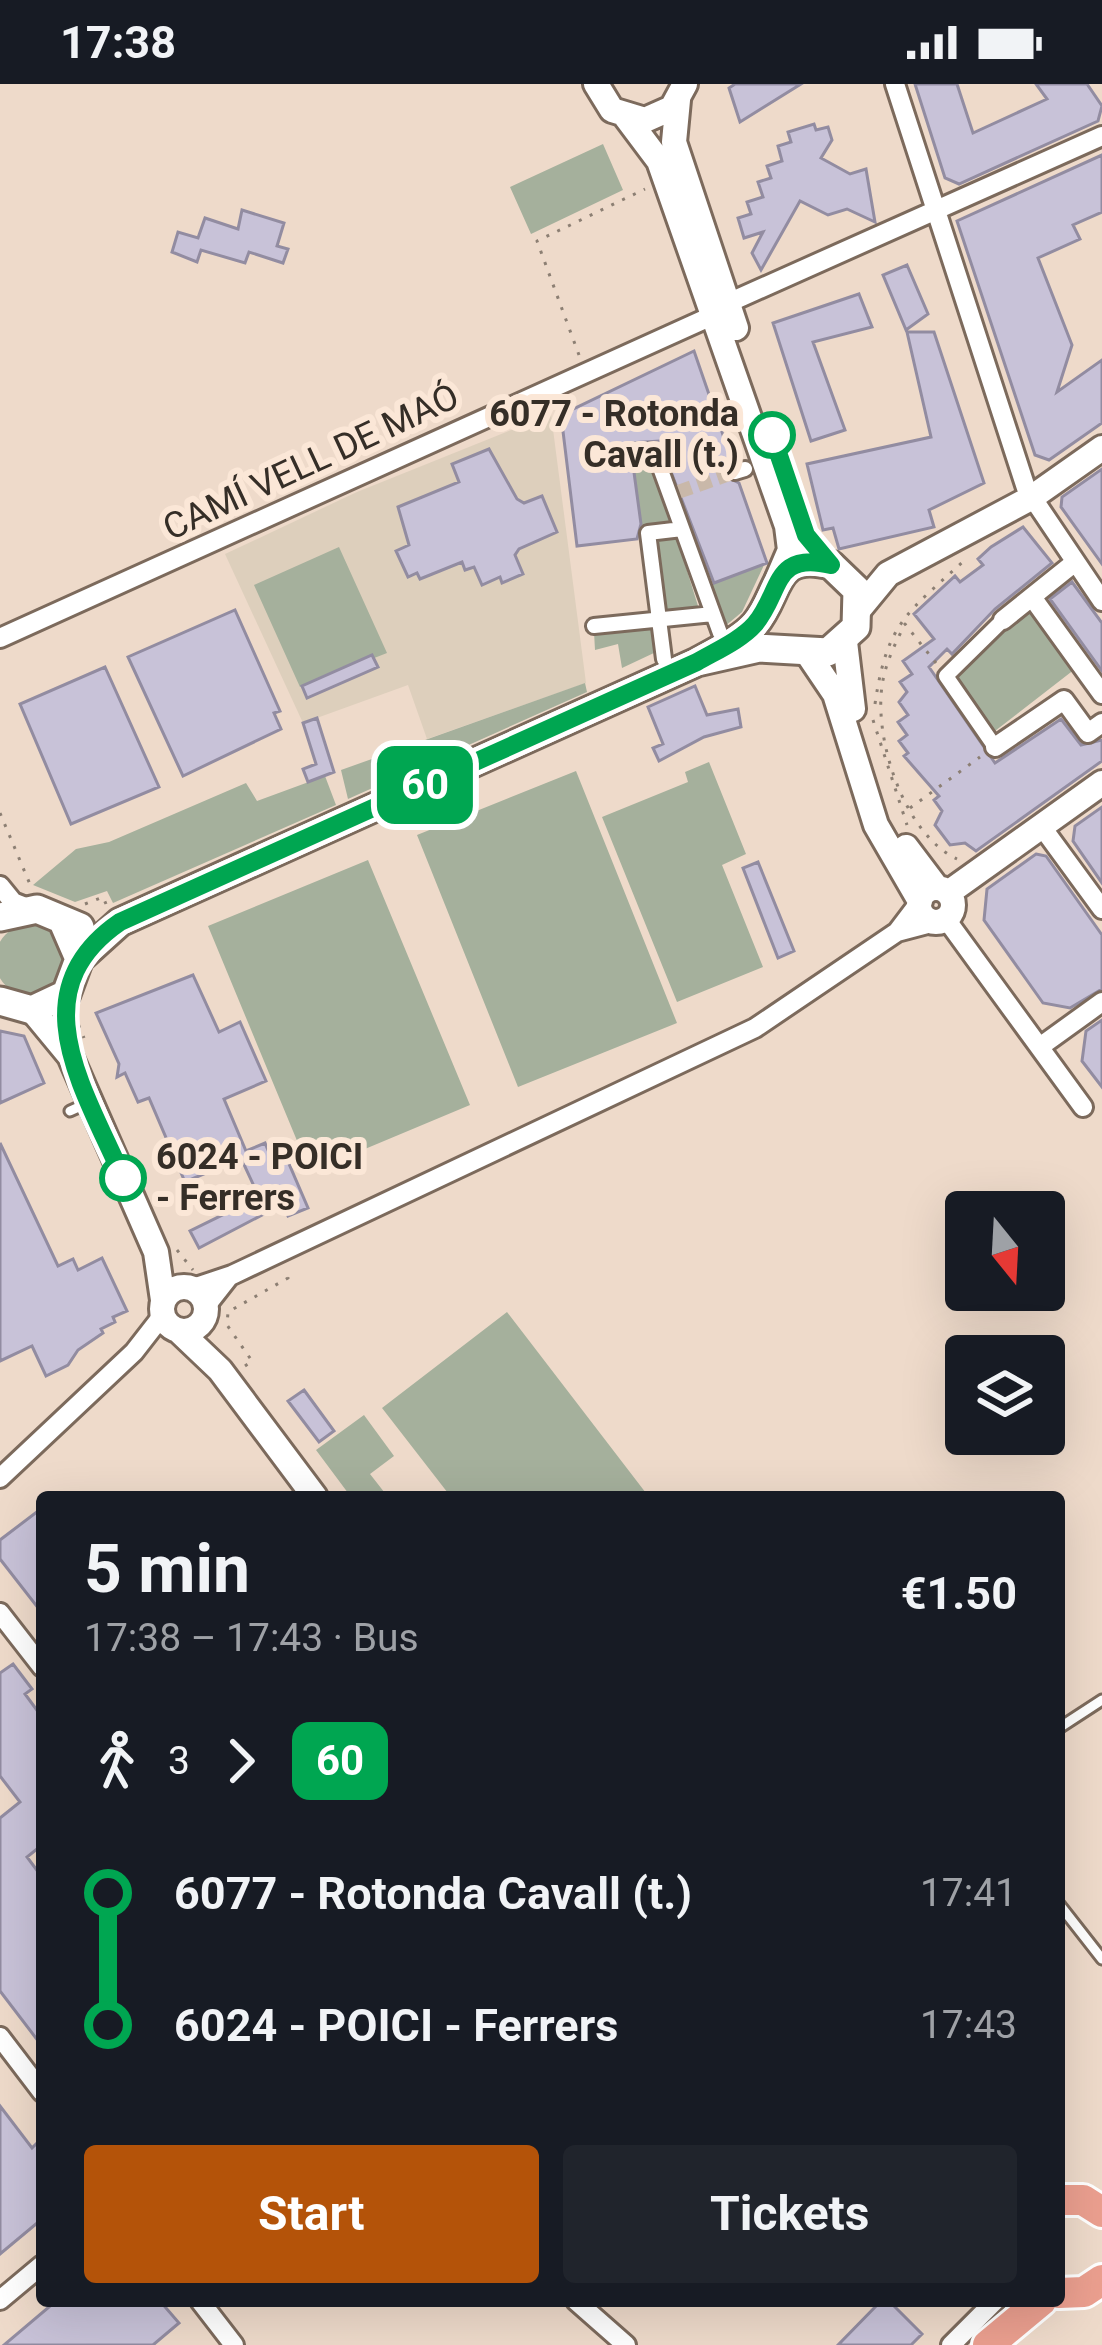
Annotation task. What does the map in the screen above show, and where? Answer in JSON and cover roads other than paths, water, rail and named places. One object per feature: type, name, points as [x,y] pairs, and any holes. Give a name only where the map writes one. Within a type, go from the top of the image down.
[{"type":"main road","points":[[0,917],[38,902],[69,914],[78,927],[116,923],[697,662],[754,626],[772,588],[796,565],[830,557],[852,581],[860,608],[845,642],[828,652],[759,648],[697,662]]},
{"type":"main road","points":[[772,588],[774,634],[801,652]]},
{"type":"main road","points":[[9,1005],[69,999],[79,958],[69,914]]},
{"type":"main road","points":[[79,958],[116,923]]},
{"type":"main road","points":[[1065,2200],[1083,2200],[1101,2209]]},
{"type":"main road","points":[[1065,2293],[1084,2292],[1102,2280]]},
{"type":"main road","points":[[993,2342],[1013,2307]]},
{"type":"main road","points":[[993,2342],[1034,2307]]},
{"type":"street","points":[[596,84],[607,105],[626,117],[659,161],[812,547],[830,557]]},
{"type":"street","points":[[895,84],[1030,498],[1102,601]]},
{"type":"street","points":[[626,117],[655,117],[684,89]]},
{"type":"street","points":[[684,89],[674,142],[787,526],[790,550],[772,588]]},
{"type":"street","name":"CAMÍ VELL DE MAÓ","points":[[0,638],[1102,136]]},
{"type":"street","points":[[860,608],[888,574],[1030,498],[1102,448]]},
{"type":"street","points":[[631,454],[654,451],[674,493],[682,529],[720,633]]},
{"type":"street","points":[[664,659],[648,533],[682,529]]},
{"type":"street","points":[[1074,563],[1003,620],[946,676],[994,747],[1064,700],[1088,733],[1102,723]]},
{"type":"street","points":[[1032,597],[1102,694]]},
{"type":"street","points":[[594,626],[713,614]]},
{"type":"street","points":[[845,642],[848,691],[865,754],[889,820],[934,904]]},
{"type":"street","points":[[801,652],[835,694],[876,825],[1083,1107]]},
{"type":"street","points":[[0,1478],[169,1319],[173,1289],[198,1294],[274,1253],[755,1028],[974,878],[1102,783]]},
{"type":"street","points":[[1042,827],[1102,909]]},
{"type":"street","points":[[0,886],[13,902],[38,902]]},
{"type":"street","points":[[69,999],[78,1049],[80,1106],[129,1220],[163,1243],[198,1294],[232,1370],[312,1491]]},
{"type":"street","points":[[1041,1046],[1102,1002]]},
{"type":"street","points":[[9,1005],[78,1049]]},
{"type":"street","points":[[163,1243],[169,1319],[232,1370]]},
{"type":"street","points":[[169,1319],[194,1329],[198,1294]]},
{"type":"street","points":[[0,1613],[36,1659]]},
{"type":"street","points":[[0,2037],[36,2084]]},
{"type":"street","points":[[0,2300],[36,2270]]},
{"type":"street","points":[[205,2307],[235,2345]]},
{"type":"street","points":[[583,2307],[626,2345]]},
{"type":"street","points":[[951,2345],[989,2307]]},
{"type":"lane","points":[[1065,1723],[1102,1700]]},
{"type":"lane","points":[[1065,1912],[1102,1959]]},
{"type":"tunnel","points":[[678,492],[735,472]]},
{"type":"place","name":"6077 - Rotonda Cavall (t.)","points":[[772,435]]},
{"type":"place","name":"6024 - POICI - Ferrers","points":[[123,1178]]}]
